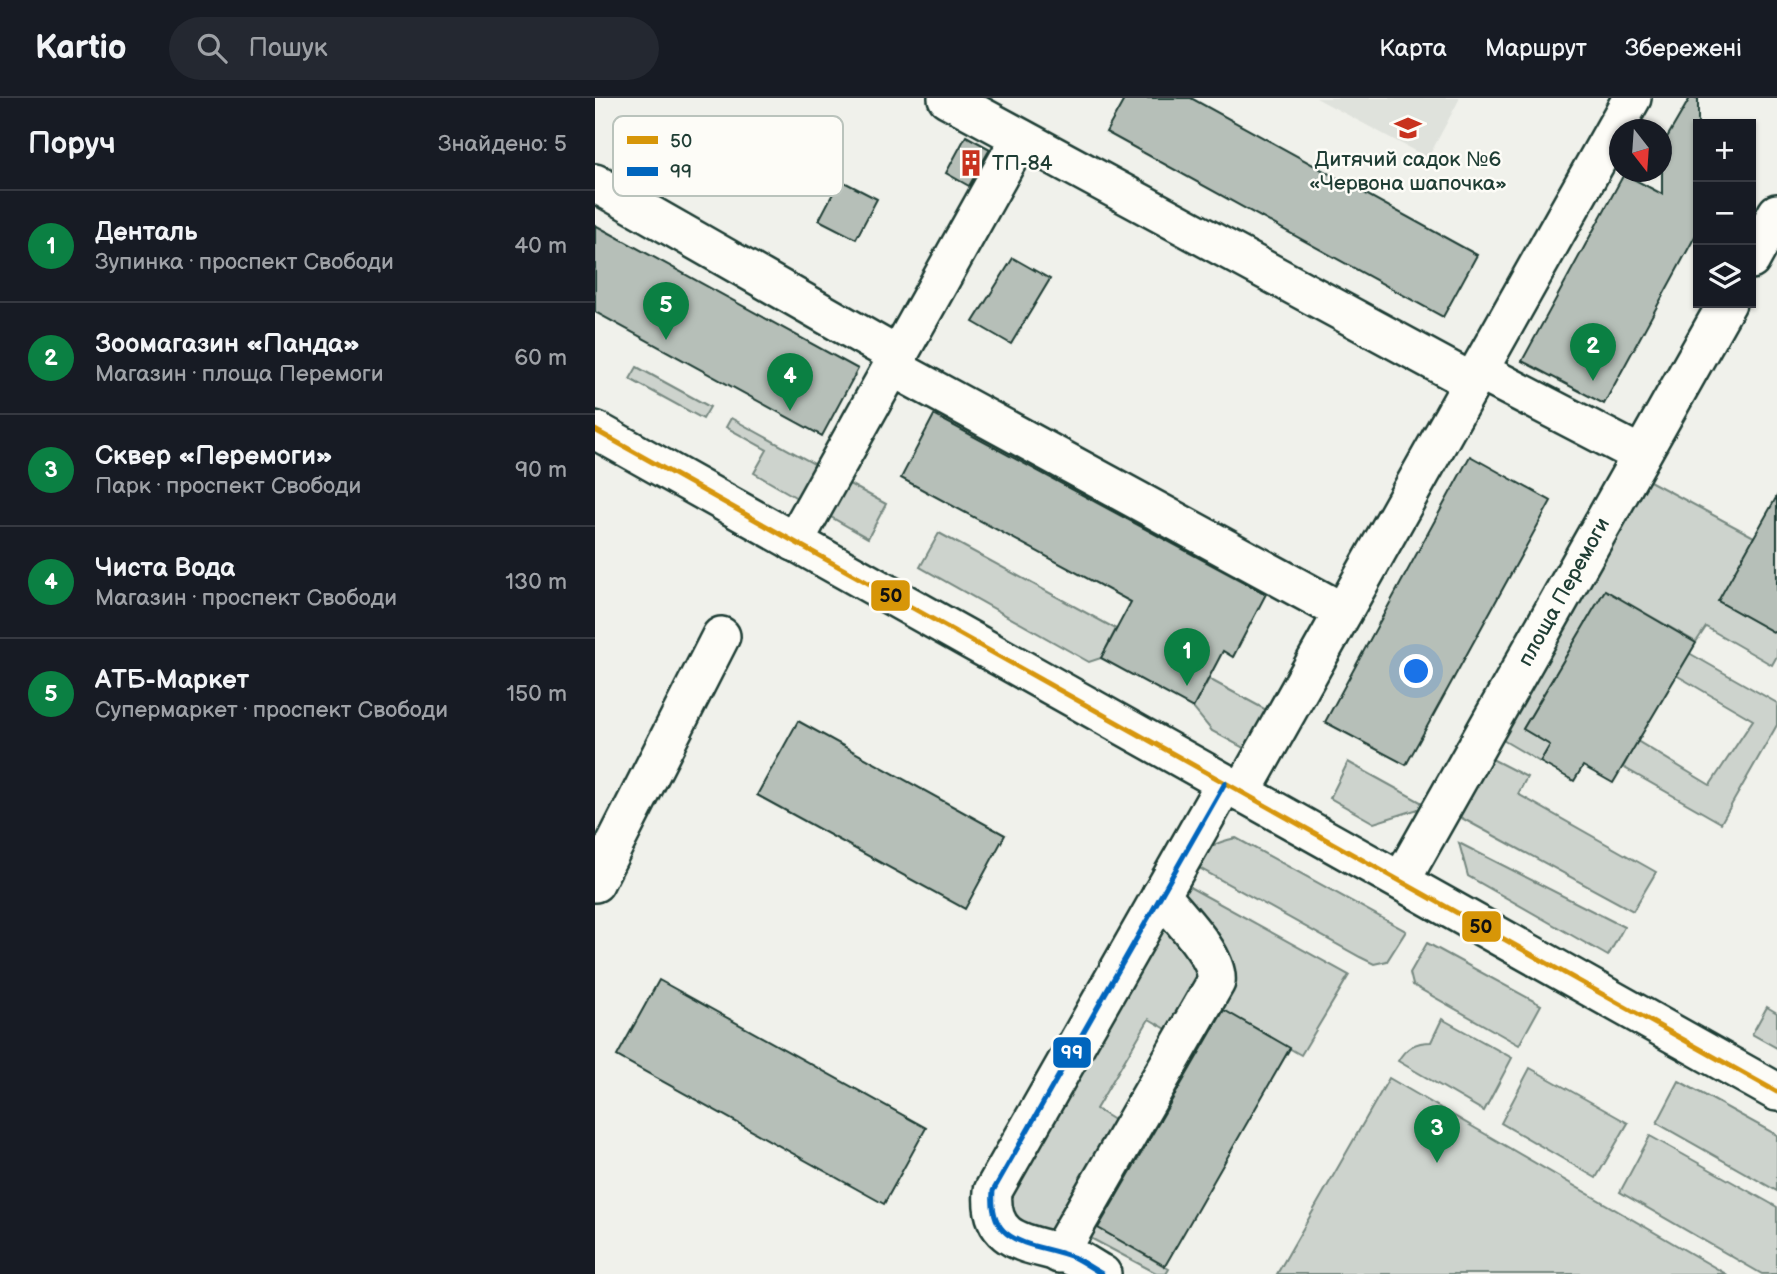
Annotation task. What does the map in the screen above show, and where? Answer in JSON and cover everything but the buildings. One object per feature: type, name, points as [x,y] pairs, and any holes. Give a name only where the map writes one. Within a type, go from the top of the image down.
[{"type":"street","points":[[947,98],[1476,377],[1641,455]]},
{"type":"street","points":[[1102,1274],[1072,1257],[1015,1240],[1004,1231],[992,1207],[993,1191],[1161,895],[1233,788],[1343,612],[1632,98]]},
{"type":"street","points":[[794,542],[1020,138]]},
{"type":"street","points":[[595,183],[613,194]]},
{"type":"street","points":[[617,196],[895,361],[1343,612]]},
{"type":"street","points":[[1756,251],[1777,213]]},
{"type":"street","name":"площа Перемоги","points":[[1401,881],[1724,308]]},
{"type":"street","points":[[595,430],[1777,1092]]},
{"type":"street","points":[[595,883],[722,636]]},
{"type":"street","points":[[1059,1254],[1216,982],[1216,970],[1207,952],[1161,895]]},
{"type":"shaded area","name":"Дитячий садок №6 «Червона шапочка»","points":[[1316,98],[1460,98],[1428,158]]},
{"type":"shaded area","points":[[637,367],[710,407],[703,419],[630,379]]},
{"type":"shaded area","points":[[731,418],[823,469],[804,502],[754,473],[767,450],[726,427]]},
{"type":"shaded area","points":[[1646,479],[1754,537],[1719,601],[1777,634],[1777,656],[1772,665],[1706,627],[1696,642],[1605,590],[1523,729],[1550,745],[1540,762],[1501,739]]},
{"type":"shaded area","points":[[842,480],[886,504],[868,538],[824,513]]},
{"type":"shaded area","points":[[939,533],[1116,629],[1101,658],[1089,662],[920,567]]},
{"type":"shaded area","points":[[1689,653],[1777,703],[1777,725],[1721,823],[1623,767],[1637,741],[1710,785],[1753,720],[1676,675]]},
{"type":"shaded area","points":[[1209,679],[1270,712],[1249,751],[1212,731],[1193,708]]},
{"type":"shaded area","points":[[1490,758],[1527,777],[1518,794],[1656,872],[1633,911],[1458,816]]},
{"type":"shaded area","points":[[1348,762],[1428,806],[1374,823],[1330,798]]},
{"type":"shaded area","points":[[1236,838],[1406,931],[1387,961],[1374,964],[1194,865],[1212,846]]},
{"type":"shaded area","points":[[1459,843],[1624,927],[1608,956],[1468,876]]},
{"type":"shaded area","points":[[1184,884],[1349,975],[1301,1055],[1214,1005],[1176,897]]},
{"type":"shaded area","points":[[1166,915],[1205,971],[1175,1034],[1149,1019],[1096,1109],[1122,1125],[1051,1236],[1036,1237],[1008,1212],[1007,1194]]},
{"type":"shaded area","points":[[1427,943],[1541,1005],[1519,1045],[1413,985],[1410,973]]},
{"type":"shaded area","points":[[1767,1007],[1777,1013],[1777,1048],[1752,1034]]},
{"type":"shaded area","points":[[1442,1019],[1512,1058],[1484,1111],[1398,1061],[1412,1046],[1431,1042]]},
{"type":"shaded area","points":[[1530,1068],[1628,1123],[1596,1178],[1501,1123]]},
{"type":"shaded area","points":[[1389,1078],[1726,1274],[1277,1274]]},
{"type":"shaded area","points":[[1679,1081],[1777,1135],[1777,1191],[1657,1123]]},
{"type":"shaded area","points":[[1650,1136],[1777,1207],[1777,1274],[1762,1274],[1620,1192]]},
{"type":"shaded area","points":[[1089,1223],[1169,1269],[1166,1274],[1158,1274],[1083,1234]]},
{"type":"transit line","name":"50","points":[[595,430],[1777,1092]]},
{"type":"transit line","name":"99","points":[[1102,1274],[1073,1257],[1030,1245],[1006,1233],[993,1210],[993,1191],[1225,783]]},
{"type":"place","name":"Дитячий садок №6 «Червона шапочка»","points":[[1408,128]]},
{"type":"place","name":"ТП-84","points":[[971,163]]},
{"type":"place","name":"АТБ-Маркет","points":[[666,340]]},
{"type":"place","name":"Зоомагазин «Панда»","points":[[1593,381]]},
{"type":"place","name":"Чиста Вода","points":[[790,411]]},
{"type":"place","name":"Денталь","points":[[1187,686]]},
{"type":"place","name":"Сквер «Перемоги»","points":[[1437,1163]]}]
